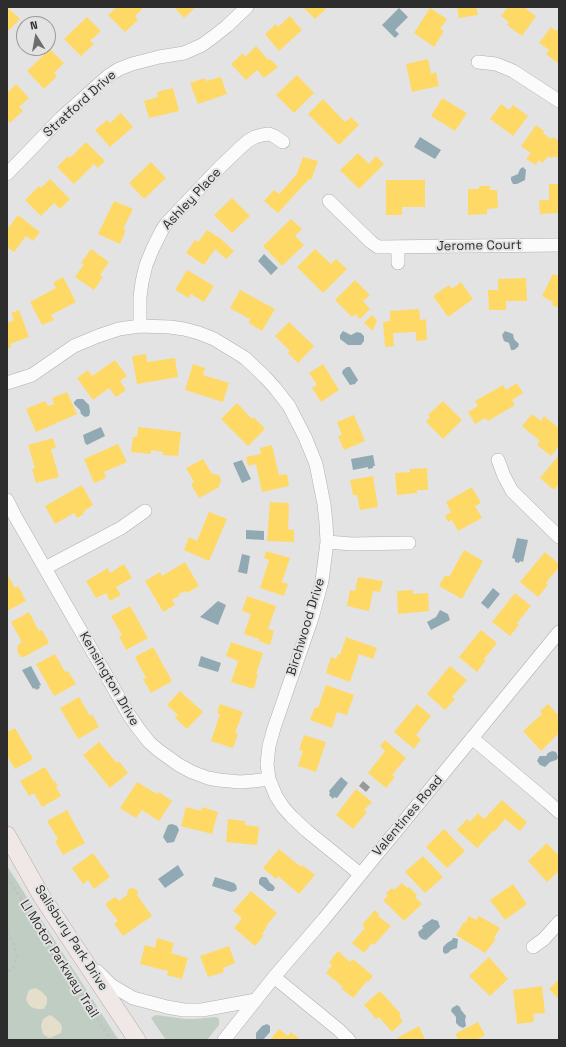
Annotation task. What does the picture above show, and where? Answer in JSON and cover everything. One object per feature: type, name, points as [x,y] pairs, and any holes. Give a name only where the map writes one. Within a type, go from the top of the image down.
[{"type":"main road","name":"Salisbury Park Drive","points":[[7,834],[42,897],[138,1040]]},
{"type":"street","name":"Stratford Drive","points":[[7,174],[66,114],[108,76],[119,69],[132,64],[184,52],[202,45],[247,7]]},
{"type":"street","points":[[478,62],[496,64],[514,70],[559,101]]},
{"type":"street","name":"Ashley Place","points":[[140,326],[140,297],[146,265],[166,224],[218,169],[248,141],[255,137],[269,134],[283,142]]},
{"type":"street","name":"Jerome Court","points":[[329,201],[378,247],[559,245]]},
{"type":"street","points":[[398,247],[398,263]]},
{"type":"street","name":"Birchwood Drive","points":[[7,383],[32,375],[74,346],[107,332],[140,326],[170,327],[184,329],[214,339],[230,348],[245,358],[265,377],[289,406],[298,421],[316,464],[324,504],[327,542],[322,580],[312,618],[274,728],[269,746],[267,764],[276,796],[283,807],[307,831],[360,874]]},
{"type":"street","points":[[498,460],[512,491],[559,537]]},
{"type":"street","name":"Kensington Drive","points":[[7,500],[129,715],[149,742],[178,765],[208,778],[240,782],[270,779]]},
{"type":"street","points":[[45,568],[106,537],[145,511]]},
{"type":"street","points":[[327,542],[352,544],[409,543]]},
{"type":"street","name":"Valentines Road","points":[[224,1040],[274,977],[559,632]]},
{"type":"street","points":[[472,738],[559,812]]},
{"type":"street","points":[[533,947],[544,940],[559,922]]},
{"type":"street","points":[[82,956],[111,985],[133,998],[167,1008],[202,1010],[256,1000]]},
{"type":"street","points":[[274,977],[339,1030],[349,1040]]},
{"type":"path","name":"LI Motor Parkway Trail","points":[[7,877],[111,1040]]},
{"type":"path","points":[[7,932],[13,942],[17,956],[13,968],[7,972]]},
{"type":"shaded area","points":[[7,866],[114,1033],[119,1040],[7,1040]]},
{"type":"shaded area","points":[[156,1015],[186,1019],[216,1017],[219,1019],[219,1025],[207,1040],[166,1040],[151,1018]]},
{"type":"sand","points":[[35,988],[47,997],[47,1003],[44,1009],[31,1007],[26,1000],[29,990]]},
{"type":"sand","points":[[49,1015],[61,1024],[62,1029],[61,1033],[50,1038],[43,1034],[41,1026],[43,1019]]},
{"type":"water","points":[[399,8],[408,17],[395,30],[399,34],[395,38],[382,25]]},
{"type":"water","points":[[420,137],[441,150],[435,159],[414,147]]},
{"type":"water","points":[[523,167],[526,170],[525,180],[517,184],[513,184],[511,177],[518,174],[520,169]]},
{"type":"water","points":[[264,254],[278,268],[271,275],[258,261]]},
{"type":"water","points":[[343,331],[351,335],[357,332],[361,333],[364,336],[364,341],[361,345],[348,345],[340,339],[340,335]]},
{"type":"water","points":[[505,331],[513,334],[514,339],[519,344],[514,350],[511,350],[509,343],[504,341],[502,335]]},
{"type":"water","points":[[347,367],[350,367],[358,380],[355,384],[350,385],[342,373]]},
{"type":"water","points":[[77,399],[83,399],[89,405],[89,416],[85,417],[81,414],[80,410],[74,404]]},
{"type":"water","points":[[101,427],[105,436],[87,445],[83,435]]},
{"type":"water","points":[[373,455],[375,466],[373,466],[373,468],[368,469],[368,467],[353,470],[351,459]]},
{"type":"water","points":[[242,460],[251,479],[242,483],[233,463]]},
{"type":"water","points":[[246,530],[264,531],[264,540],[246,539]]},
{"type":"water","points":[[517,538],[528,540],[523,562],[520,561],[519,563],[515,562],[515,559],[512,558]]},
{"type":"water","points":[[242,554],[250,556],[247,574],[238,572]]},
{"type":"water","points":[[493,588],[500,594],[488,609],[481,603]]},
{"type":"water","points":[[218,601],[226,605],[218,625],[200,617]]},
{"type":"water","points":[[440,610],[448,614],[450,620],[431,630],[427,622],[436,617]]},
{"type":"water","points":[[201,656],[221,663],[218,672],[198,666]]},
{"type":"water","points":[[31,666],[41,685],[39,686],[40,688],[36,690],[35,688],[33,689],[22,670]]},
{"type":"water","points":[[552,751],[556,752],[558,758],[550,762],[545,767],[540,765],[537,761],[539,757],[546,756]]},
{"type":"water","points":[[341,777],[348,783],[337,798],[334,797],[333,799],[329,795],[329,791]]},
{"type":"water","points":[[172,824],[177,826],[179,830],[174,842],[167,843],[163,837],[168,825]]},
{"type":"water","points":[[178,865],[184,875],[165,888],[158,879]]},
{"type":"water","points":[[215,877],[234,883],[237,889],[231,892],[212,886]]},
{"type":"water","points":[[261,877],[267,878],[273,885],[275,888],[273,891],[268,891],[259,884]]},
{"type":"water","points":[[432,919],[438,921],[440,927],[426,940],[422,939],[418,932],[423,928],[422,926]]},
{"type":"water","points":[[453,938],[458,939],[457,948],[445,954],[443,952],[443,947]]},
{"type":"water","points":[[457,1005],[466,1016],[466,1026],[463,1028],[456,1023],[456,1017],[451,1011],[452,1008]]},
{"type":"water","points":[[267,1024],[270,1026],[270,1032],[263,1040],[256,1039],[256,1033],[262,1026]]},
{"type":"building: Homes","points":[[7,7],[17,16],[16,23],[7,32]]},
{"type":"building: Homes","points":[[117,7],[144,7],[135,16],[138,20],[125,32],[108,15]]},
{"type":"building: Homes","points":[[174,7],[196,7],[184,18]]},
{"type":"building: Homes","points":[[303,7],[328,7],[315,19]]},
{"type":"building: Homes","points":[[457,7],[476,7],[478,15],[459,18]]},
{"type":"building: Homes","points":[[508,7],[528,7],[526,9],[536,16],[522,36],[507,25],[509,22],[501,16]]},
{"type":"building: Homes","points":[[430,8],[447,19],[440,29],[444,31],[434,47],[414,33]]},
{"type":"building: Homes","points":[[290,16],[302,30],[279,51],[265,34],[276,24],[278,27]]},
{"type":"building: Homes","points":[[87,17],[101,31],[90,41],[94,44],[81,56],[64,39]]},
{"type":"building: Homes","points":[[551,27],[556,31],[559,28],[559,64],[546,54],[549,50],[539,43]]},
{"type":"building: Homes","points":[[256,46],[268,60],[270,59],[278,67],[264,78],[257,70],[246,80],[231,64],[243,53],[245,57]]},
{"type":"building: Homes","points":[[56,55],[64,63],[54,73],[57,76],[44,89],[27,71],[43,56]]},
{"type":"building: Homes","points":[[428,59],[431,74],[436,72],[439,86],[412,92],[406,64]]},
{"type":"building: Homes","points":[[297,75],[314,93],[294,113],[276,95]]},
{"type":"building: Homes","points":[[221,77],[227,94],[198,104],[190,83],[205,78],[206,81]]},
{"type":"building: Homes","points":[[16,84],[29,98],[19,107],[23,111],[10,123],[7,120],[7,93]]},
{"type":"building: Homes","points":[[173,88],[179,111],[149,118],[144,101],[158,97],[157,92]]},
{"type":"building: Homes","points":[[442,98],[467,113],[455,131],[431,116]]},
{"type":"building: Homes","points":[[323,99],[345,122],[351,117],[359,125],[339,145],[308,114]]},
{"type":"building: Homes","points":[[501,104],[509,110],[513,105],[528,116],[513,136],[490,119]]},
{"type":"building: Homes","points":[[121,113],[133,127],[110,147],[95,130],[107,120],[110,123]]},
{"type":"building: Homes","points":[[536,125],[551,139],[553,137],[559,141],[559,155],[557,158],[554,156],[552,158],[548,156],[543,163],[539,160],[536,165],[526,159],[531,153],[521,146]]},
{"type":"building: Homes","points":[[86,142],[105,161],[98,168],[94,164],[74,184],[57,167],[68,156],[70,158]]},
{"type":"building: Homes","points":[[358,153],[369,164],[376,156],[384,164],[359,189],[340,170]]},
{"type":"building: Homes","points":[[303,157],[318,161],[311,180],[309,179],[278,213],[264,201],[274,190],[279,194],[297,174]]},
{"type":"building: Homes","points":[[151,162],[166,178],[144,199],[129,183]]},
{"type":"building: Homes","points":[[50,179],[70,199],[60,209],[54,203],[41,216],[25,200],[39,186],[41,188]]},
{"type":"building: Homes","points":[[386,180],[425,180],[425,207],[402,207],[402,215],[386,215]]},
{"type":"building: Homes","points":[[549,184],[559,184],[559,213],[540,214],[539,200],[549,200]]},
{"type":"building: Homes","points":[[479,186],[490,186],[490,190],[497,190],[498,208],[487,209],[487,214],[468,215],[468,189],[479,189]]},
{"type":"building: Homes","points":[[232,198],[250,216],[232,233],[214,215]]},
{"type":"building: Homes","points":[[114,201],[133,209],[123,229],[126,230],[120,244],[98,234]]},
{"type":"building: Homes","points":[[18,215],[40,232],[33,241],[26,236],[14,252],[7,247],[7,226],[9,227]]},
{"type":"building: Homes","points":[[291,219],[302,229],[295,236],[304,245],[282,266],[263,246]]},
{"type":"building: Homes","points":[[207,230],[221,239],[234,251],[226,259],[215,249],[204,265],[186,253],[195,240],[198,242]]},
{"type":"building: Homes","points":[[91,249],[109,262],[100,275],[103,277],[94,290],[75,277],[84,264],[81,263]]},
{"type":"building: Homes","points":[[315,249],[331,264],[336,259],[347,269],[323,293],[297,267]]},
{"type":"building: Homes","points":[[187,270],[214,286],[204,302],[191,294],[189,298],[175,290]]},
{"type":"building: Homes","points":[[553,274],[559,276],[559,308],[552,305],[553,302],[542,296]]},
{"type":"building: Homes","points":[[63,277],[76,302],[51,315],[54,320],[42,325],[30,302],[56,288],[53,283]]},
{"type":"building: Homes","points":[[526,278],[527,301],[506,301],[506,310],[489,310],[488,290],[498,290],[498,279]]},
{"type":"building: Homes","points":[[355,280],[370,295],[363,301],[370,309],[360,319],[355,314],[352,317],[335,300]]},
{"type":"building: Homes","points":[[461,282],[473,299],[448,317],[433,296],[449,285],[452,289]]},
{"type":"building: Homes","points":[[240,290],[275,309],[262,331],[249,323],[250,319],[230,308]]},
{"type":"building: Homes","points":[[419,309],[420,320],[426,319],[427,340],[416,341],[416,332],[393,333],[394,346],[385,347],[383,322],[390,321],[390,311]]},
{"type":"building: Homes","points":[[19,310],[29,337],[10,344],[11,347],[7,349],[7,323],[14,320],[11,313]]},
{"type":"building: Homes","points":[[372,315],[377,320],[373,331],[364,323]]},
{"type":"building: Homes","points":[[289,322],[314,346],[298,363],[288,353],[290,351],[275,336]]},
{"type":"building: Homes","points":[[146,354],[147,362],[175,358],[178,377],[137,384],[132,356]]},
{"type":"building: Homes","points":[[115,360],[127,376],[120,381],[126,390],[116,397],[109,388],[93,400],[77,378],[88,370],[92,376]]},
{"type":"building: Homes","points":[[193,364],[205,368],[203,375],[229,383],[223,402],[185,390]]},
{"type":"building: Homes","points":[[323,364],[339,390],[321,402],[312,388],[317,385],[309,373]]},
{"type":"building: Homes","points":[[517,383],[523,393],[512,400],[515,405],[488,421],[485,418],[475,424],[468,412],[478,406],[475,401],[503,385],[506,390]]},
{"type":"building: Homes","points":[[67,392],[77,414],[36,432],[26,409],[45,401],[48,406],[54,404],[52,398]]},
{"type":"building: Homes","points":[[443,401],[462,420],[443,439],[426,422],[430,417],[428,415]]},
{"type":"building: Homes","points":[[237,403],[252,419],[254,417],[265,429],[248,446],[221,419]]},
{"type":"building: Homes","points":[[532,414],[541,421],[544,416],[559,428],[559,446],[551,456],[537,445],[540,441],[522,426]]},
{"type":"building: Homes","points":[[354,415],[365,441],[344,450],[338,436],[342,435],[337,422]]},
{"type":"building: Homes","points":[[138,427],[181,432],[178,456],[163,455],[163,452],[151,450],[151,454],[131,452],[133,437],[137,437]]},
{"type":"building: Homes","points":[[53,438],[56,448],[51,449],[59,477],[36,483],[32,469],[35,468],[28,445]]},
{"type":"building: Homes","points":[[118,444],[127,462],[104,472],[106,478],[94,483],[84,459]]},
{"type":"building: Homes","points":[[272,445],[279,475],[287,474],[289,486],[262,492],[256,464],[248,466],[246,457],[261,454],[260,448]]},
{"type":"building: Homes","points":[[559,455],[559,484],[554,490],[540,478]]},
{"type":"building: Homes","points":[[203,459],[212,474],[219,475],[221,480],[219,487],[199,498],[191,484],[194,482],[186,468]]},
{"type":"building: Homes","points":[[427,468],[428,490],[417,490],[417,493],[397,495],[395,473],[410,472],[410,469]]},
{"type":"building: Homes","points":[[373,476],[378,507],[360,510],[357,495],[353,495],[350,480]]},
{"type":"building: Homes","points":[[82,485],[93,505],[83,512],[84,514],[77,518],[74,513],[55,524],[45,506]]},
{"type":"building: Homes","points":[[472,487],[481,503],[475,506],[482,518],[458,531],[452,520],[448,522],[445,516],[451,512],[446,502]]},
{"type":"building: Homes","points":[[270,502],[289,503],[288,529],[294,530],[294,542],[267,541]]},
{"type":"building: Homes","points":[[209,512],[227,519],[209,561],[184,550],[189,537],[197,541]]},
{"type":"building: Homes","points":[[464,550],[483,561],[462,599],[439,586],[445,575],[449,577]]},
{"type":"building: Homes","points":[[266,551],[290,558],[282,582],[288,584],[284,596],[260,588],[269,560],[264,558]]},
{"type":"building: Homes","points":[[545,552],[559,564],[559,567],[546,583],[548,585],[538,597],[520,582]]},
{"type":"building: Homes","points":[[185,562],[199,586],[187,593],[185,591],[179,594],[179,596],[172,600],[175,605],[163,612],[145,581],[160,572],[162,576]]},
{"type":"building: Homes","points":[[124,564],[132,578],[116,587],[121,595],[110,601],[106,593],[96,598],[86,581],[108,568],[110,573]]},
{"type":"building: Homes","points":[[7,574],[15,588],[18,586],[26,601],[7,611]]},
{"type":"building: Homes","points":[[358,577],[383,581],[380,592],[373,591],[369,611],[347,606],[350,590],[355,591]]},
{"type":"building: Homes","points":[[413,590],[413,594],[428,593],[429,611],[398,614],[397,591]]},
{"type":"building: Homes","points":[[515,593],[531,606],[517,623],[519,625],[510,636],[492,622]]},
{"type":"building: Homes","points":[[247,596],[276,606],[268,629],[274,631],[270,645],[259,641],[259,639],[244,634],[251,614],[242,611]]},
{"type":"building: Homes","points":[[130,606],[148,638],[126,650],[119,636],[122,635],[111,616]]},
{"type":"building: Homes","points":[[29,612],[39,631],[42,630],[49,643],[24,657],[21,657],[17,648],[22,642],[11,622]]},
{"type":"building: Homes","points":[[481,630],[497,643],[484,659],[486,660],[477,672],[459,657]]},
{"type":"building: Homes","points":[[346,637],[377,648],[373,659],[359,654],[350,682],[326,673],[331,657],[336,659],[338,654],[340,655]]},
{"type":"building: Homes","points":[[231,642],[263,653],[256,674],[258,675],[254,689],[231,682],[238,661],[226,656]]},
{"type":"building: Homes","points":[[153,647],[172,681],[151,693],[143,679],[146,678],[135,657]]},
{"type":"building: Homes","points":[[55,654],[65,672],[68,671],[76,684],[54,696],[36,664]]},
{"type":"building: Homes","points":[[450,666],[467,680],[452,697],[455,699],[445,710],[427,694]]},
{"type":"building: Homes","points":[[326,685],[354,695],[347,715],[337,712],[332,728],[310,720],[315,707],[318,708]]},
{"type":"building: Homes","points":[[180,691],[203,712],[187,729],[175,718],[178,715],[167,705]]},
{"type":"building: Homes","points":[[79,697],[90,716],[92,714],[99,727],[78,739],[60,708]]},
{"type":"building: Homes","points":[[220,704],[243,712],[235,733],[238,734],[233,748],[211,741],[220,714],[217,713]]},
{"type":"building: Homes","points":[[417,704],[431,716],[416,735],[421,739],[414,749],[394,732]]},
{"type":"building: Homes","points":[[548,704],[559,716],[557,718],[559,721],[559,733],[541,751],[523,731],[542,714],[540,711]]},
{"type":"building: Homes","points":[[15,728],[33,759],[15,769],[7,756],[7,732]]},
{"type":"building: Homes","points":[[304,735],[326,742],[316,772],[298,766],[303,751],[299,750]]},
{"type":"building: Homes","points":[[385,740],[406,758],[392,775],[395,777],[386,788],[368,773],[385,751],[380,746]]},
{"type":"building: Homes","points":[[99,742],[117,763],[119,761],[128,773],[110,788],[83,755]]},
{"type":"building: Homes","points":[[45,767],[58,786],[56,787],[61,796],[42,807],[34,793],[29,796],[20,781]]},
{"type":"building: Homes","points":[[137,782],[157,794],[159,792],[172,801],[159,821],[142,810],[136,818],[120,808]]},
{"type":"building: Homes","points":[[356,789],[372,802],[364,810],[367,812],[353,829],[336,815]]},
{"type":"building: Homes","points":[[502,800],[527,822],[520,831],[505,819],[477,848],[457,830],[467,819],[470,822],[478,813],[484,819]]},
{"type":"building: Homes","points":[[186,807],[201,811],[202,807],[218,812],[212,834],[181,826]]},
{"type":"building: Homes","points":[[67,810],[85,843],[63,855],[55,841],[58,839],[47,821]]},
{"type":"building: Homes","points":[[228,819],[245,821],[245,825],[259,827],[257,845],[226,842]]},
{"type":"building: Homes","points":[[444,829],[465,851],[447,868],[426,847]]},
{"type":"building: Homes","points":[[547,843],[559,856],[559,871],[547,882],[528,861]]},
{"type":"building: Homes","points":[[279,849],[301,867],[302,865],[315,875],[299,894],[278,876],[276,879],[263,868]]},
{"type":"building: Homes","points":[[93,853],[110,877],[94,889],[88,880],[83,884],[72,868]]},
{"type":"building: Homes","points":[[423,856],[443,877],[425,893],[405,872]]},
{"type":"building: Homes","points":[[402,883],[407,888],[409,887],[417,895],[415,897],[422,904],[404,921],[383,900],[388,896],[386,893],[392,888],[394,890]]},
{"type":"building: Homes","points":[[513,884],[527,904],[505,920],[490,900]]},
{"type":"building: Homes","points":[[131,888],[136,889],[138,892],[137,895],[152,916],[123,936],[114,924],[118,921],[105,904],[115,897],[119,901],[127,895],[128,890]]},
{"type":"building: Homes","points":[[251,891],[277,913],[266,926],[267,927],[262,934],[264,935],[255,946],[234,928],[242,918],[233,911]]},
{"type":"building: Homes","points":[[375,910],[379,914],[378,916],[391,926],[374,945],[372,943],[364,953],[352,943],[365,928],[362,925]]},
{"type":"building: Homes","points":[[469,916],[476,920],[479,916],[500,928],[494,938],[496,939],[485,953],[456,935]]},
{"type":"building: Homes","points":[[157,938],[174,943],[171,953],[188,958],[182,979],[167,975],[168,971],[140,964],[145,945],[155,948]]},
{"type":"building: Homes","points":[[229,946],[235,963],[223,968],[224,972],[208,977],[200,956]]},
{"type":"building: Homes","points":[[338,951],[350,962],[353,959],[373,976],[353,998],[341,988],[343,987],[326,973],[332,965],[329,962]]},
{"type":"building: Homes","points":[[489,957],[508,979],[490,996],[469,976]]},
{"type":"building: Homes","points":[[559,979],[559,999],[549,989]]},
{"type":"building: Homes","points":[[542,986],[545,1013],[533,1014],[534,1022],[517,1024],[513,990]]},
{"type":"building: Homes","points":[[380,991],[401,1014],[399,1016],[403,1021],[392,1032],[379,1017],[376,1019],[364,1005]]},
{"type":"building: Homes","points":[[478,1022],[485,1035],[476,1040],[459,1040],[455,1034]]},
{"type":"building: Homes","points":[[419,1026],[425,1039],[399,1040],[397,1038]]},
{"type":"building: Homes","points":[[279,1029],[288,1036],[291,1032],[301,1040],[270,1040]]},
{"type":"building: Industry","points":[[363,781],[370,787],[366,792],[359,786]]}]
